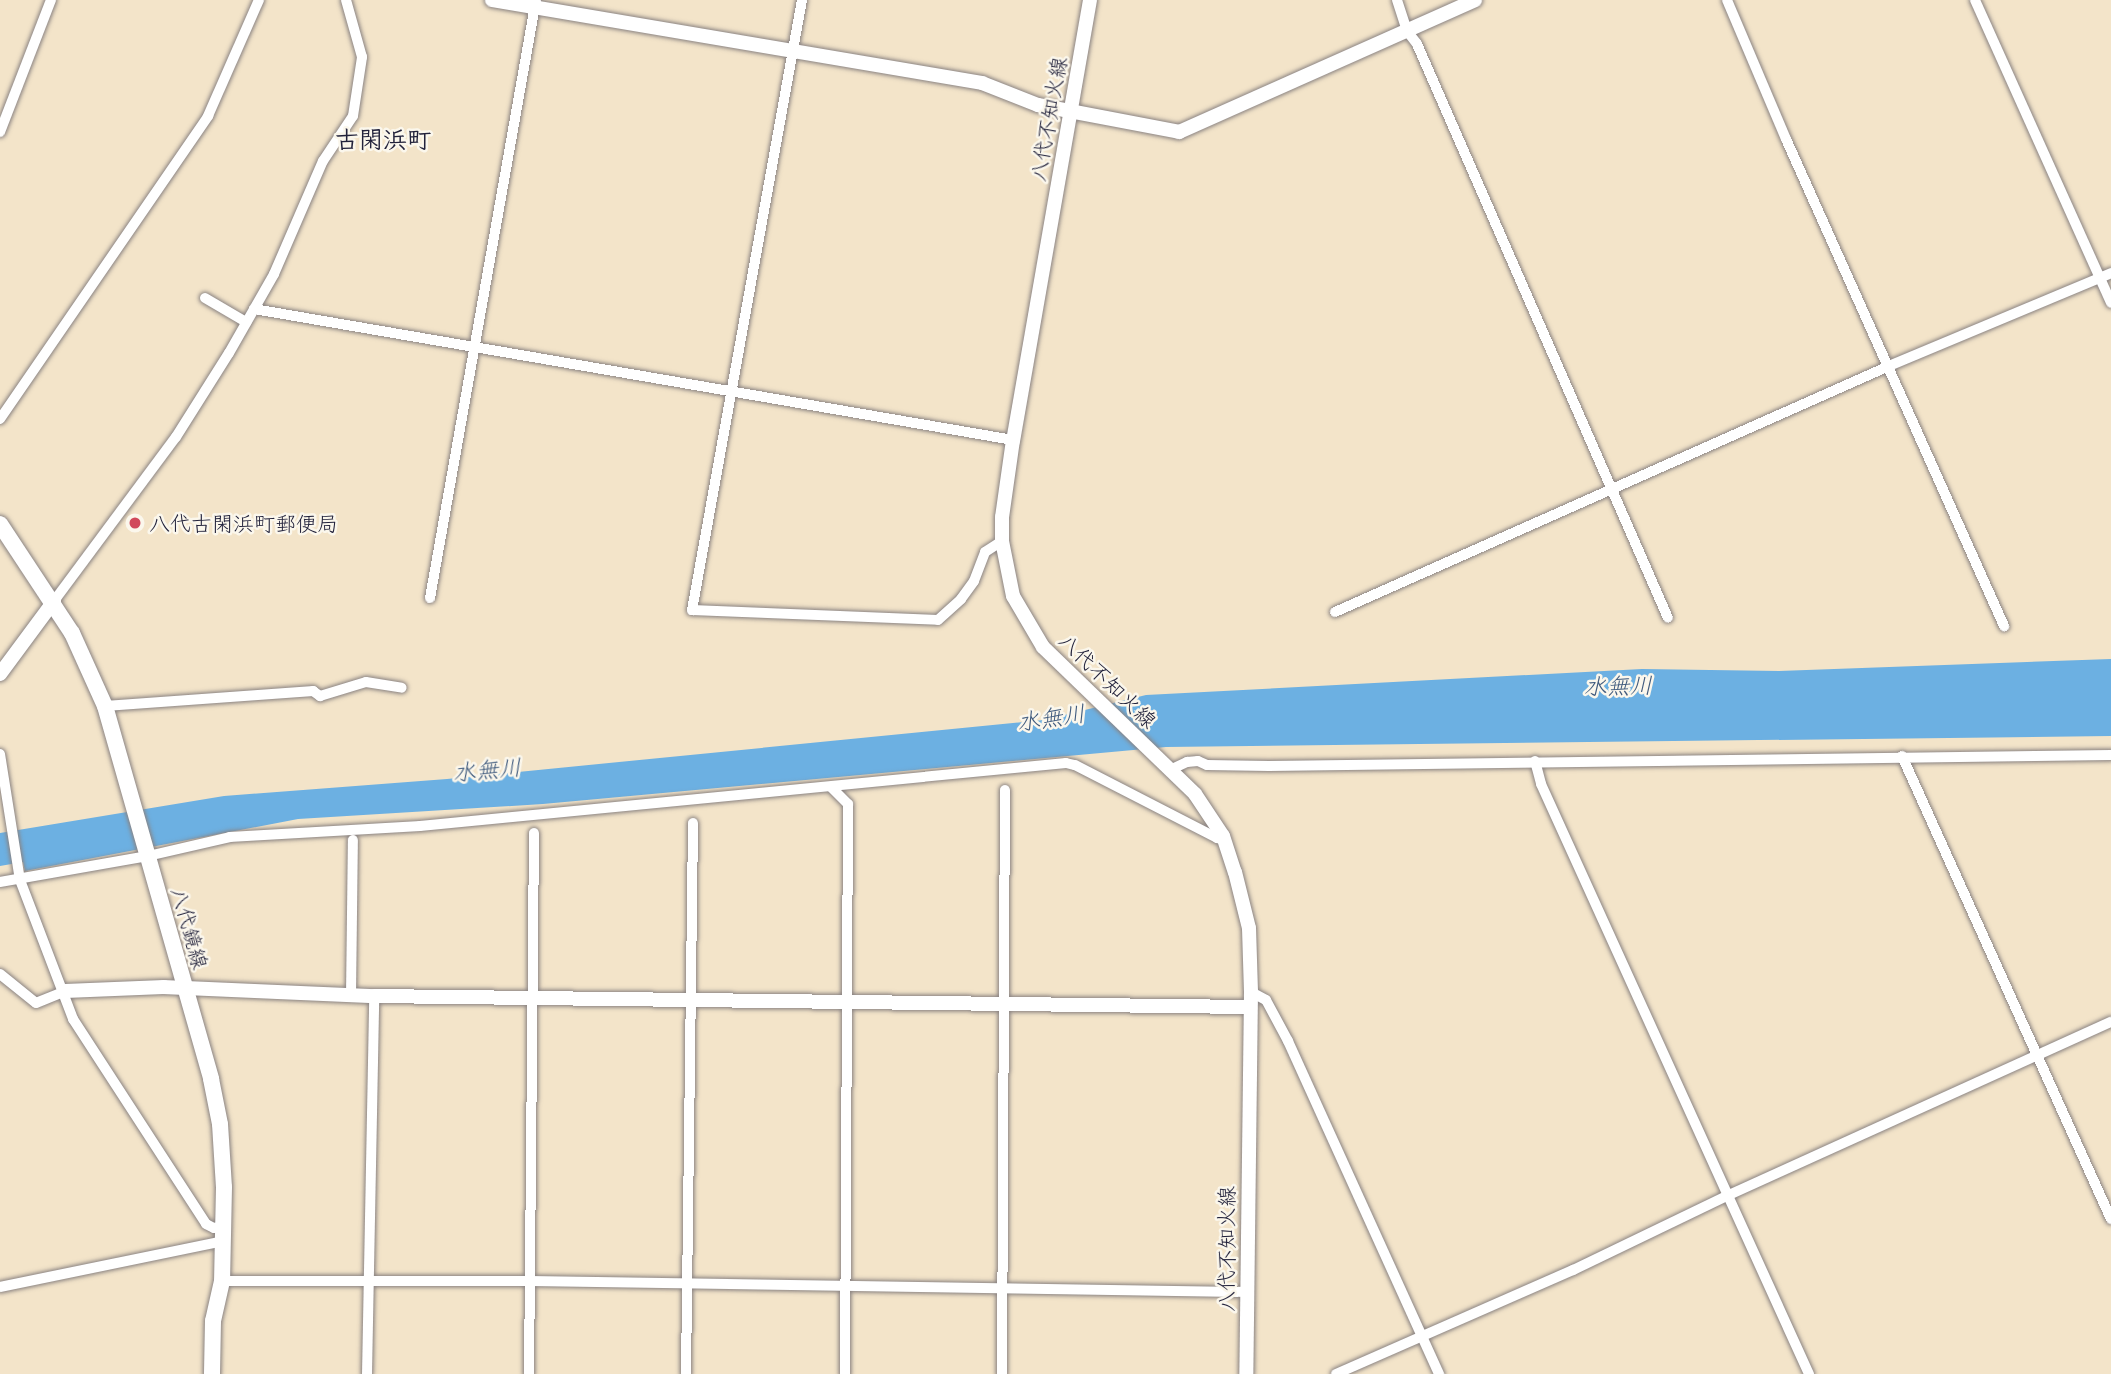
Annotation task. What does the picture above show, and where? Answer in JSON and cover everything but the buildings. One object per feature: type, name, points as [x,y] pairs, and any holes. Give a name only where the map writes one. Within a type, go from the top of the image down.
[{"type":"main road","points":[[492,0],[535,4],[792,52],[982,83],[1038,105],[1071,109],[1179,132],[1475,0]]},
{"type":"main road","name":"八代不知火線","points":[[1090,0],[1013,440],[1002,517],[1002,541],[1013,596],[1043,647],[1195,794],[1223,836],[1245,905],[1249,928],[1251,992],[1246,1374]]},
{"type":"main road","name":"八代鏡線","points":[[0,524],[54,601],[89,667],[105,706],[185,988],[220,1124],[224,1187],[222,1281],[213,1321],[212,1374]]},
{"type":"main road","points":[[0,674],[54,601]]},
{"type":"main road","points":[[65,991],[185,988],[374,996],[1250,1007]]},
{"type":"street","points":[[0,132],[51,0]]},
{"type":"street","points":[[0,419],[208,117],[259,0]]},
{"type":"street","points":[[54,601],[176,438],[254,309],[297,225],[323,161],[353,116],[362,57],[346,0]]},
{"type":"street","points":[[802,0],[692,610],[938,620],[961,599],[974,581],[985,552],[1002,541]]},
{"type":"street","points":[[1397,0],[1406,31],[1417,44],[1668,618]]},
{"type":"street","points":[[1727,0],[1786,139],[2004,626]]},
{"type":"street","points":[[1975,0],[2111,303]]},
{"type":"street","points":[[430,598],[535,4]]},
{"type":"street","points":[[1335,612],[1889,366],[2111,274]]},
{"type":"street","points":[[205,298],[246,322]]},
{"type":"street","points":[[254,309],[1013,440]]},
{"type":"street","points":[[105,706],[313,691],[320,696],[366,682],[402,688]]},
{"type":"street","points":[[0,754],[20,880],[44,949],[65,991],[72,1019],[206,1224],[223,1233]]},
{"type":"street","points":[[1169,766],[1198,761],[1207,765],[1269,766],[2111,755]]},
{"type":"street","points":[[1902,756],[2111,1219]]},
{"type":"street","points":[[1535,761],[1541,784],[1809,1374]]},
{"type":"street","points":[[0,883],[230,837],[421,827],[1066,764],[1075,765],[1217,838],[1223,836]]},
{"type":"street","points":[[831,787],[848,804],[845,1374]]},
{"type":"street","points":[[1002,1374],[1005,790]]},
{"type":"street","points":[[686,1374],[693,822]]},
{"type":"street","points":[[529,1374],[534,833]]},
{"type":"street","points":[[351,995],[353,840]]},
{"type":"street","points":[[0,974],[36,1003],[65,991]]},
{"type":"street","points":[[1251,992],[1266,1000],[1288,1041],[1439,1374]]},
{"type":"street","points":[[367,1374],[374,996]]},
{"type":"street","points":[[1336,1374],[1573,1270],[1729,1195],[2111,1022]]},
{"type":"street","points":[[0,1287],[223,1233]]},
{"type":"street","points":[[222,1281],[530,1280],[1247,1292]]},
{"type":"water","name":"水無川","points":[[2111,659],[2111,736],[1166,747],[543,804],[298,819],[25,871],[23,862],[0,866],[0,833],[224,796],[447,779],[1044,720],[1146,695],[1642,669],[1779,671]]},
{"type":"place","name":"八代古閑浜町郵便局","points":[[135,523]]},
{"type":"district","name":"古閑浜町","points":[[383,139]]}]
